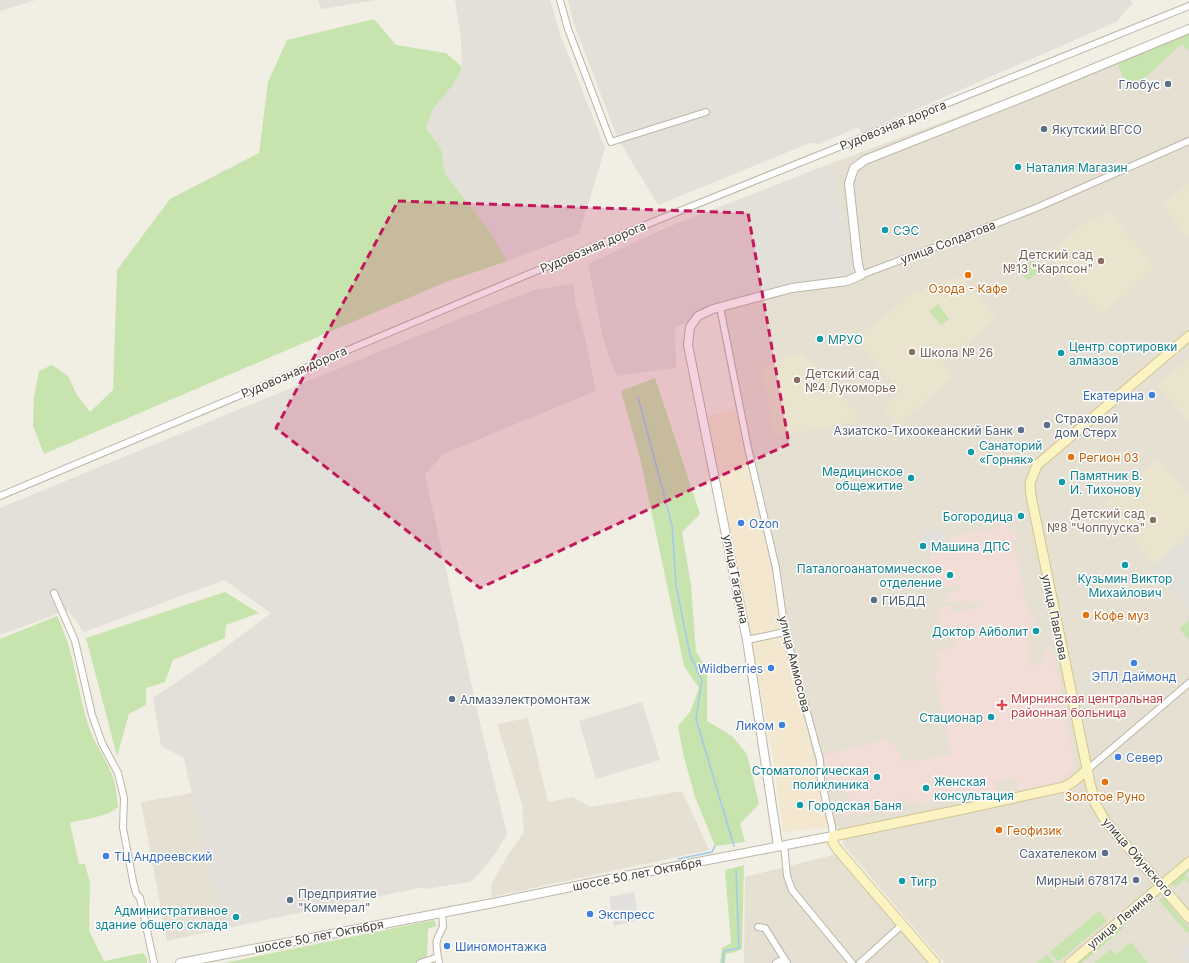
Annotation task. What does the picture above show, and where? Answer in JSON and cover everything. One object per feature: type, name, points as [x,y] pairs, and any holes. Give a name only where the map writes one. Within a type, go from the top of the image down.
[{"type":"main road","name":"улица Павлова","points":[[1087,770],[1031,496],[1030,482],[1037,465],[1189,336]]},
{"type":"main road","name":"шоссе 50 лет Октября","points":[[833,836],[1064,787],[1073,782],[1087,770]]},
{"type":"main road","name":"улица Ойунского","points":[[1087,770],[1095,803],[1106,822],[1189,918]]},
{"type":"main road","name":"улица Аммосова","points":[[833,836],[834,843],[837,848],[935,963]]},
{"type":"main road","name":"улица Ленина","points":[[1070,963],[1189,862]]},
{"type":"street","points":[[560,0],[568,29],[612,142],[706,112]]},
{"type":"street","name":"Рудовозная дорога","points":[[0,496],[660,219],[1189,6]]},
{"type":"street","points":[[860,275],[849,183],[854,168],[865,160],[1029,95],[1189,29]]},
{"type":"street","name":"улица Солдатова","points":[[698,316],[720,307],[792,288],[847,281],[1036,208],[1189,141]]},
{"type":"street","name":"улица Аммосова","points":[[720,307],[748,448],[775,563],[785,632],[820,760],[821,780],[833,836]]},
{"type":"street","name":"улица Гагарина","points":[[698,316],[690,327],[688,345],[747,640],[787,876],[792,890],[852,963]]},
{"type":"street","points":[[54,593],[75,640],[92,715],[102,743],[118,773],[124,798],[123,828],[133,881],[136,893],[140,898],[154,963]]},
{"type":"street","points":[[747,640],[785,632]]},
{"type":"street","points":[[1087,770],[1189,683]]},
{"type":"street","name":"шоссе 50 лет Октября","points":[[180,963],[833,836]]},
{"type":"street","points":[[420,963],[424,960],[438,960],[436,939],[443,926],[442,912]]},
{"type":"street","points":[[860,963],[902,924]]},
{"type":"street","points":[[758,928],[765,928],[774,940],[786,962]]},
{"type":"street","points":[[776,963],[779,961],[786,962]]},
{"type":"highlighted area","points":[[398,201],[748,213],[789,444],[480,588],[276,428]]},
{"type":"shaded area","points":[[0,0],[36,0],[0,11]]},
{"type":"shaded area","points":[[318,0],[376,0],[321,9]]},
{"type":"shaded area","points":[[455,0],[550,0],[561,37],[605,148],[579,234],[507,261],[490,232],[445,174],[441,148],[426,128],[433,109],[454,84],[462,67],[461,39]]},
{"type":"shaded area","points":[[568,0],[1130,0],[1133,3],[1116,22],[862,133],[858,127],[820,144],[810,143],[658,205],[617,137],[573,21]]},
{"type":"shaded area","points":[[1189,31],[1189,963],[944,963],[844,846],[838,827],[829,827],[740,432],[716,306],[748,295],[819,282],[839,197],[832,163]]},
{"type":"shaded area","points":[[832,163],[856,272],[819,282],[748,295],[700,311],[687,322],[675,328],[676,368],[617,376],[603,338],[588,264],[668,227]]},
{"type":"shaded area","points":[[1189,182],[1189,239],[1162,206]]},
{"type":"shaded area","name":"Детский сад №13 \"Карлсон\"","points":[[1110,211],[1154,267],[1101,315],[1084,295],[1079,296],[1048,255],[1086,221]]},
{"type":"shaded area","name":"Школа № 26","points":[[960,276],[996,319],[943,364],[953,377],[898,426],[883,409],[901,392],[856,340],[908,296]]},
{"type":"shaded area","points":[[573,284],[576,306],[585,337],[596,391],[443,454],[425,475],[480,723],[507,834],[495,854],[480,873],[470,882],[425,889],[424,887],[222,929],[184,758],[161,746],[153,698],[206,662],[271,613],[224,580],[84,632],[68,610],[0,635],[0,508],[461,318],[534,290]]},
{"type":"shaded area","name":"Детский сад №4 Лукоморье","points":[[802,352],[844,394],[843,399],[856,412],[858,422],[775,436],[761,366]]},
{"type":"shaded area","points":[[1189,358],[1189,422],[1157,385]]},
{"type":"shaded area","points":[[735,409],[829,827],[783,832],[773,757],[708,416]]},
{"type":"shaded area","name":"Детский сад №8 \"Чоппууска\"","points":[[1158,459],[1189,495],[1189,535],[1155,564],[1104,504]]},
{"type":"shaded area","name":"Мирнинская центральная районная больница","points":[[1002,521],[1019,536],[1013,542],[1028,612],[1036,622],[1026,637],[1031,666],[1047,661],[1044,651],[1053,649],[1075,765],[1073,770],[1060,781],[1019,791],[1016,777],[994,781],[997,794],[960,800],[959,795],[947,797],[940,802],[935,798],[924,806],[918,800],[917,803],[909,804],[903,798],[891,808],[886,803],[875,812],[871,808],[859,817],[854,812],[845,818],[838,811],[851,800],[828,773],[822,755],[884,740],[899,749],[900,762],[951,755],[934,669],[940,668],[937,651],[957,647],[954,632],[944,634],[938,607],[951,605],[953,613],[983,605],[982,600],[965,604],[964,600],[949,604],[948,602],[946,603],[945,600],[949,599],[947,593],[960,590],[959,584],[936,589],[929,555],[952,549],[949,537],[969,532],[996,529]]},
{"type":"shaded area","points":[[944,528],[948,547],[926,552],[921,533]]},
{"type":"shaded area","points":[[1189,535],[1189,550],[1160,574],[1153,566]]},
{"type":"shaded area","points":[[1189,552],[1189,608],[1161,575]]},
{"type":"shaded area","points":[[642,702],[660,760],[596,779],[579,721]]},
{"type":"shaded area","points":[[528,718],[548,802],[573,797],[590,807],[682,791],[709,850],[492,897],[491,885],[506,858],[524,832],[522,804],[497,724]]},
{"type":"shaded area","points":[[192,793],[222,929],[167,941],[141,802]]},
{"type":"shaded area","points":[[837,854],[930,963],[744,963],[745,877]]},
{"type":"shaded area","points":[[634,892],[639,920],[614,926],[609,897]]},
{"type":"shaded area","points":[[1187,944],[1189,946],[1189,963],[1187,963],[1178,952]]},
{"type":"green space","points":[[374,19],[396,45],[446,53],[462,67],[454,84],[433,109],[426,128],[441,148],[445,174],[490,232],[507,261],[446,282],[44,454],[33,426],[34,397],[39,371],[52,365],[68,376],[77,395],[90,412],[113,390],[117,270],[170,199],[259,153],[268,82],[287,40]]},
{"type":"green space","points":[[1189,33],[1189,51],[1182,44],[1129,92],[1117,62]]},
{"type":"green space","points":[[1030,260],[1039,271],[1028,281],[1018,270]]},
{"type":"green space","points":[[938,304],[949,319],[941,325],[929,311]]},
{"type":"green space","points":[[655,378],[700,514],[682,532],[691,585],[696,652],[707,669],[707,721],[732,736],[747,754],[759,804],[740,824],[745,842],[715,846],[695,797],[683,753],[678,726],[690,712],[699,688],[684,666],[641,462],[621,391]]},
{"type":"green space","points":[[225,592],[259,613],[226,625],[225,638],[173,660],[165,682],[146,688],[146,705],[129,714],[117,756],[86,638]]},
{"type":"green space","points":[[57,616],[68,644],[90,730],[114,780],[118,807],[101,816],[70,823],[79,864],[85,864],[90,883],[89,931],[104,961],[143,953],[147,958],[147,963],[0,963],[0,639]]},
{"type":"green space","points":[[1189,620],[1189,640],[1179,629]]},
{"type":"green space","points":[[1032,823],[1039,831],[1030,839],[1023,830]]},
{"type":"green space","points":[[744,865],[742,949],[726,954],[725,963],[720,963],[722,948],[731,943],[725,870]]},
{"type":"green space","points":[[1189,868],[1189,871],[1185,875],[1189,880],[1189,884],[1185,879],[1175,887],[1172,883]]},
{"type":"green space","points":[[1163,897],[1189,928],[1187,933],[1159,900]]},
{"type":"green space","points":[[1099,911],[1107,921],[1058,962],[1050,952]]},
{"type":"green space","points":[[434,920],[437,926],[428,929],[427,956],[415,963],[224,963]]},
{"type":"green space","points":[[1122,926],[1125,927],[1082,963],[1078,963]]},
{"type":"green space","points":[[1131,942],[1148,963],[1094,963],[1111,949],[1116,954]]},
{"type":"green space","points":[[1047,955],[1054,963],[1036,963]]},
{"type":"waterway","points":[[638,397],[672,525],[676,585],[690,655],[702,680],[696,719],[734,846]]},
{"type":"waterway","points":[[678,859],[712,852],[715,846]]},
{"type":"waterway","points":[[723,963],[724,951],[739,948],[736,870]]},
{"type":"place","name":"Глобус","points":[[1168,84]]},
{"type":"place","name":"Якутский ВГСО","points":[[1044,129]]},
{"type":"place","name":"Наталия Магазин","points":[[1018,167]]},
{"type":"place","name":"СЭС","points":[[885,230]]},
{"type":"place","name":"Детский сад №13 \"Карлсон\"","points":[[1101,261]]},
{"type":"place","name":"Озода - Кафе","points":[[968,275]]},
{"type":"place","name":"МРУО","points":[[820,339]]},
{"type":"place","name":"Школа № 26","points":[[912,352]]},
{"type":"place","name":"Центр сортировки алмазов","points":[[1061,353]]},
{"type":"place","name":"Детский сад №4 Лукоморье","points":[[797,380]]},
{"type":"place","name":"Екатерина","points":[[1152,395]]},
{"type":"place","name":"Страховой дом Стерх","points":[[1047,425]]},
{"type":"place","name":"Азиатско-Тихоокеанский Банк","points":[[1021,430]]},
{"type":"place","name":"Санаторий «Горняк»","points":[[971,452]]},
{"type":"place","name":"Регион 03","points":[[1071,457]]},
{"type":"place","name":"Медицинское общежитие","points":[[911,478]]},
{"type":"place","name":"Памятник В. И. Тихонову","points":[[1062,482]]},
{"type":"place","name":"Богородица","points":[[1021,516]]},
{"type":"place","name":"Детский сад №8 \"Чоппууска\"","points":[[1153,520]]},
{"type":"place","name":"Ozon","points":[[741,523]]},
{"type":"place","name":"Машина ДПС","points":[[923,546]]},
{"type":"place","name":"Кузьмин Виктор Михайлович","points":[[1125,565]]},
{"type":"place","name":"Паталогоанатомическое отделение","points":[[950,575]]},
{"type":"place","name":"ГИБДД","points":[[874,600]]},
{"type":"place","name":"Кофе муз","points":[[1086,615]]},
{"type":"place","name":"Доктор Айболит","points":[[1036,631]]},
{"type":"place","name":"ЭПЛ Даймонд","points":[[1134,663]]},
{"type":"place","name":"Wildberries","points":[[771,668]]},
{"type":"place","name":"Алмазэлектромонтаж","points":[[452,699]]},
{"type":"place","name":"Мирнинская центральная районная больница","points":[[1002,705]]},
{"type":"place","name":"Стационар","points":[[991,717]]},
{"type":"place","name":"Ликом","points":[[782,725]]},
{"type":"place","name":"Север","points":[[1118,757]]},
{"type":"place","name":"Стоматологическая поликлиника","points":[[877,777]]},
{"type":"place","name":"Золотое Руно","points":[[1105,782]]},
{"type":"place","name":"Женская консультация","points":[[926,788]]},
{"type":"place","name":"Городская Баня","points":[[800,805]]},
{"type":"place","name":"Геофизик","points":[[999,830]]},
{"type":"place","name":"Сахателеком","points":[[1105,853]]},
{"type":"place","name":"ТЦ Андреевский","points":[[106,856]]},
{"type":"place","name":"Мирный 678174","points":[[1136,880]]},
{"type":"place","name":"Тигр","points":[[902,881]]},
{"type":"place","name":"Предприятие \"Коммерал\"","points":[[290,900]]},
{"type":"place","name":"Экспресс","points":[[590,914]]},
{"type":"place","name":"Административное здание общего склада","points":[[236,917]]},
{"type":"place","name":"Шиномонтажка","points":[[447,946]]}]
